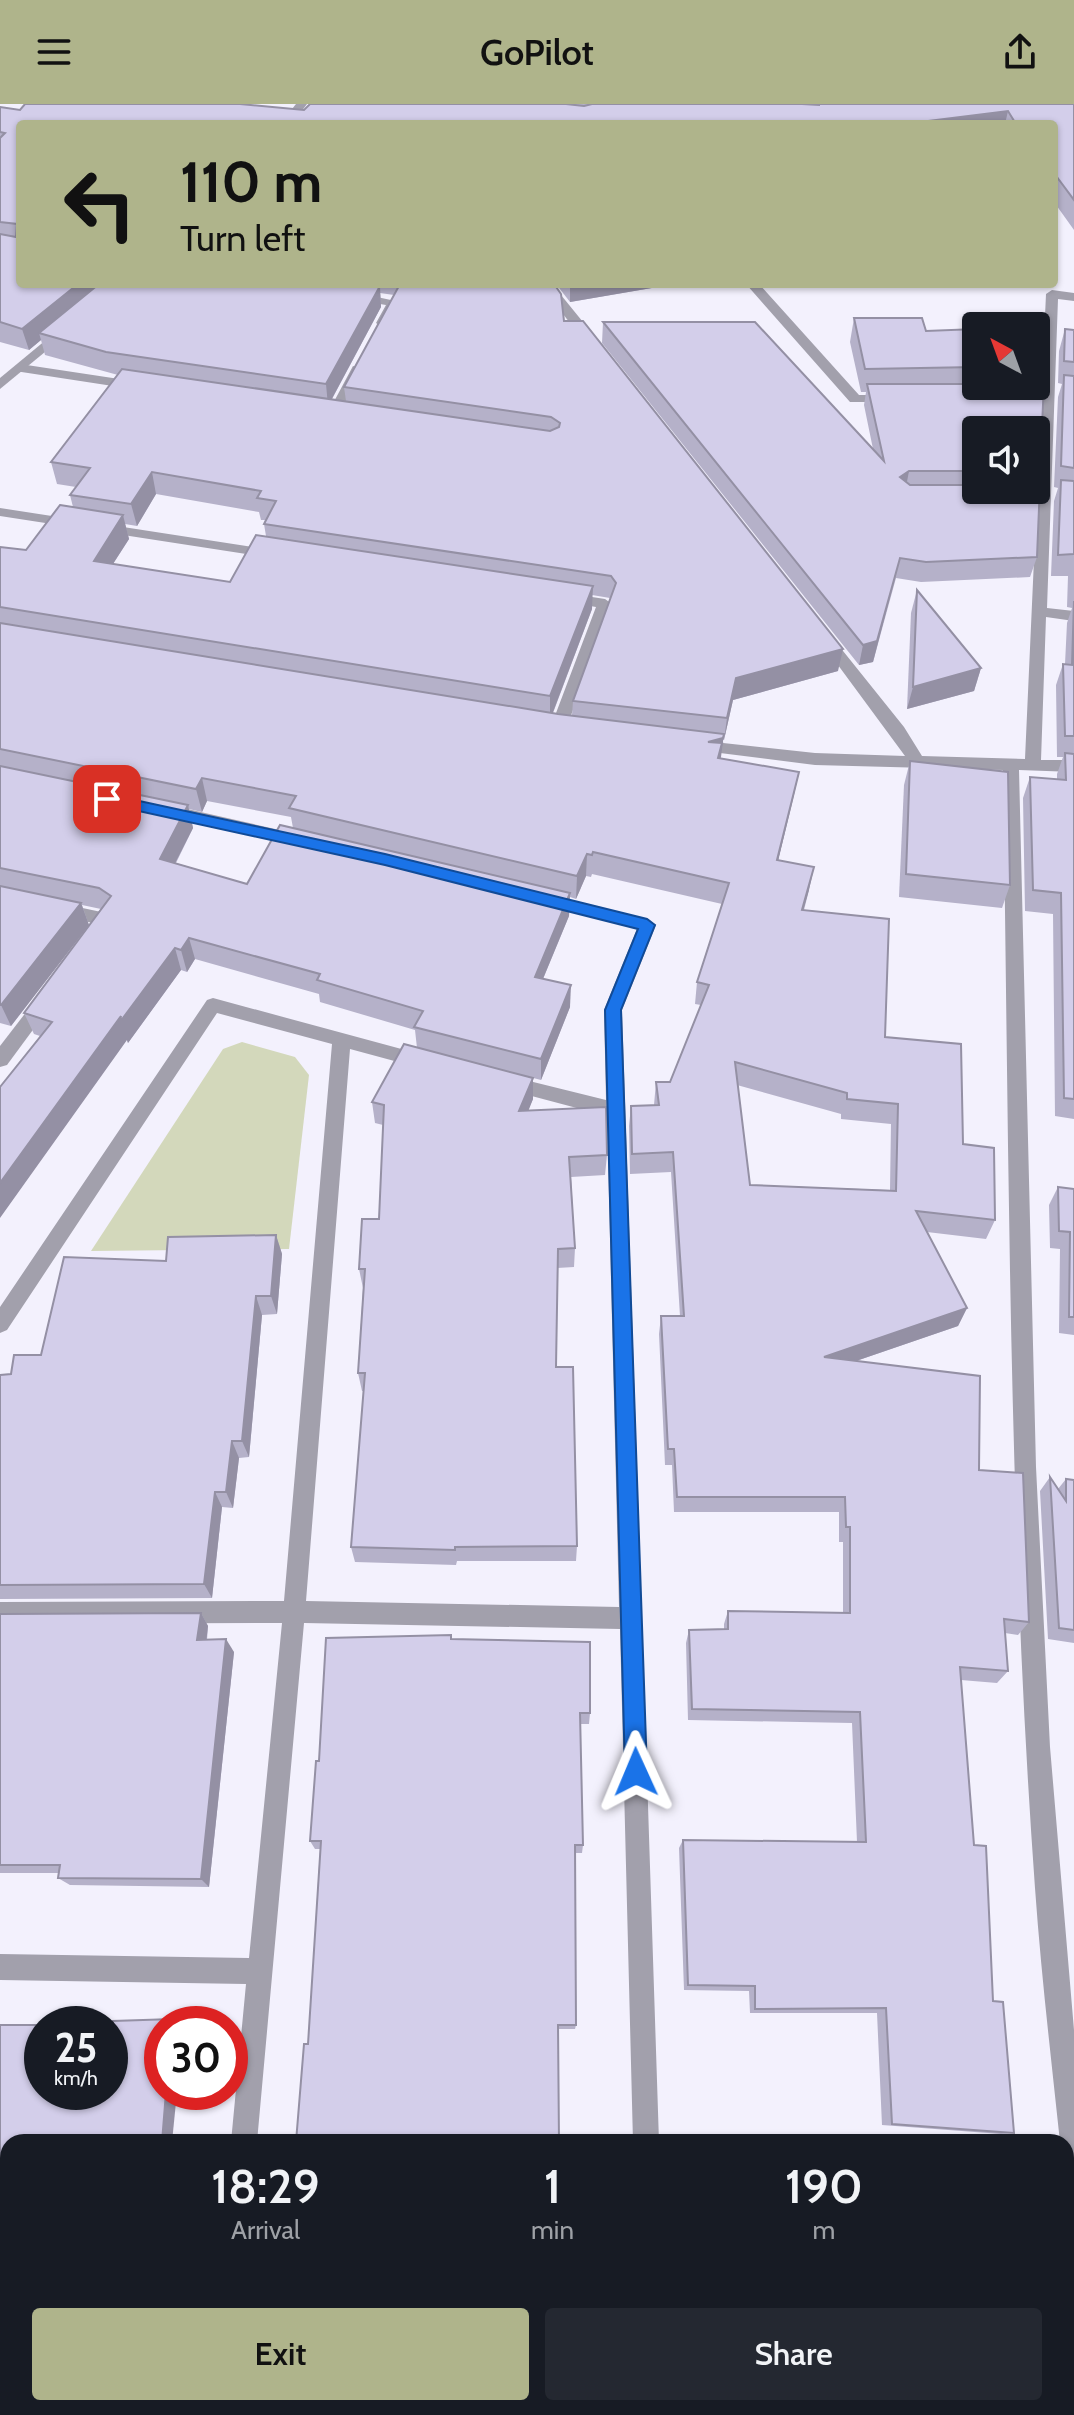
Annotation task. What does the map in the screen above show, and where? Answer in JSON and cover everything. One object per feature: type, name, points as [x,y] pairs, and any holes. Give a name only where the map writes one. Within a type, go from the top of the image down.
[{"type":"street","points":[[289,120],[302,104]]},
{"type":"street","points":[[549,288],[605,359]]},
{"type":"street","points":[[756,288],[855,399],[914,398]]},
{"type":"street","points":[[1072,2134],[1047,1889],[1035,1690],[1023,1326],[1022,766],[1041,612],[1052,294],[1074,297]]},
{"type":"street","points":[[347,295],[394,302],[379,330]]},
{"type":"street","points":[[0,385],[76,321]]},
{"type":"street","points":[[302,409],[341,416],[364,358]]},
{"type":"street","points":[[20,368],[161,389]]},
{"type":"street","points":[[0,512],[295,557]]},
{"type":"street","points":[[543,595],[605,604],[558,728]]},
{"type":"street","points":[[1041,612],[1074,616]]},
{"type":"street","points":[[820,632],[898,731],[916,760]]},
{"type":"street","points":[[679,743],[815,759],[1074,766]]},
{"type":"street","points":[[146,807],[325,846]]},
{"type":"street","points":[[524,894],[647,925],[613,1010],[646,2134]]},
{"type":"street","points":[[45,907],[106,919],[86,945]]},
{"type":"street","points":[[0,1060],[58,983]]},
{"type":"street","points":[[0,1324],[213,1005],[449,1068]]},
{"type":"street","points":[[245,2134],[294,1612],[341,1041]]},
{"type":"street","points":[[495,1080],[618,1111]]},
{"type":"street","points":[[0,1613],[294,1612],[631,1618]]},
{"type":"street","points":[[0,1967],[260,1971]]},
{"type":"green space","points":[[242,1042],[295,1057],[309,1075],[289,1249],[91,1251],[223,1049]]},
{"type":"building","points":[[25,104],[240,104],[304,110],[310,104],[1074,104],[1074,200],[1058,178],[1058,120],[1014,120],[1008,111],[936,120],[16,120],[16,224],[0,222],[0,138],[5,133],[0,132],[0,107],[20,110]]},
{"type":"building","points":[[0,234],[16,237],[16,288],[73,288],[22,329],[0,322]]},
{"type":"building","points":[[94,288],[379,288],[326,384],[106,352],[39,333]]},
{"type":"building","points":[[398,288],[557,288],[561,294],[564,321],[583,321],[843,649],[736,678],[727,718],[573,701],[616,583],[611,576],[264,524],[276,501],[257,498],[261,491],[152,472],[131,504],[70,495],[90,468],[51,462],[122,369],[550,431],[559,427],[560,423],[551,417],[344,387]]},
{"type":"building","points":[[854,318],[922,318],[926,331],[962,330],[962,367],[865,369]]},
{"type":"building","points":[[603,322],[755,322],[884,461],[867,384],[962,384],[962,400],[1043,400],[1042,416],[962,416],[962,471],[909,471],[900,477],[910,485],[962,485],[962,504],[1039,504],[1037,557],[926,562],[900,558],[877,641],[863,645]]},
{"type":"building","points":[[1065,329],[1074,330],[1074,362],[1064,361]]},
{"type":"building","points":[[1064,375],[1074,376],[1074,468],[1061,466]]},
{"type":"building","points":[[1061,480],[1074,481],[1074,554],[1058,555]]},
{"type":"building","points":[[60,505],[123,515],[94,561],[230,582],[256,535],[593,586],[550,696],[0,607],[0,547],[26,550]]},
{"type":"building","points":[[917,590],[981,668],[913,687]]},
{"type":"building","points":[[1074,601],[1074,736],[1065,736],[1063,664],[1072,665]]},
{"type":"building","points":[[0,623],[558,714],[724,734],[723,738],[708,742],[722,743],[718,758],[799,772],[777,860],[814,867],[802,910],[889,919],[885,1037],[961,1044],[963,1144],[994,1148],[995,1220],[916,1211],[967,1308],[824,1357],[980,1376],[979,1470],[1023,1473],[1029,1622],[1004,1619],[1008,1671],[960,1667],[974,1845],[986,1846],[993,2001],[1003,2002],[1014,2133],[892,2124],[886,2008],[755,2009],[755,1986],[688,1985],[683,1840],[866,1842],[860,1712],[692,1709],[689,1630],[728,1629],[728,1611],[850,1613],[850,1527],[846,1527],[845,1497],[677,1497],[674,1449],[668,1449],[661,1316],[684,1316],[673,1152],[632,1154],[631,1106],[659,1105],[656,1082],[670,1082],[709,985],[697,982],[729,883],[593,852],[592,855],[587,854],[577,876],[289,808],[296,796],[202,778],[196,789],[0,749]],"holes":[[[735,1062],[847,1093],[847,1099],[898,1104],[896,1191],[750,1185]]]},
{"type":"building","points":[[1065,753],[1074,754],[1074,1099],[1064,1098],[1061,893],[1033,890],[1030,777],[1066,780]]},
{"type":"building","points":[[910,761],[1008,772],[1010,885],[906,874]]},
{"type":"building","points":[[0,766],[188,805],[160,859],[247,884],[280,825],[570,893],[535,977],[571,985],[541,1059],[414,1027],[423,1011],[317,980],[320,974],[189,938],[181,950],[175,948],[120,1022],[121,1016],[0,1183],[0,1087],[52,1022],[24,1013],[111,896],[99,888],[0,868]]},
{"type":"building","points":[[0,886],[81,903],[1,1005],[0,1005]]},
{"type":"building","points":[[404,1044],[533,1078],[519,1111],[606,1107],[607,1155],[569,1157],[575,1248],[558,1249],[556,1367],[573,1367],[577,1546],[455,1547],[455,1550],[351,1547],[365,1373],[358,1373],[365,1269],[359,1269],[362,1219],[379,1219],[384,1105],[372,1102]]},
{"type":"building","points":[[1058,1187],[1074,1189],[1074,1317],[1069,1317],[1070,1232],[1059,1231]]},
{"type":"building","points":[[276,1235],[271,1296],[256,1296],[242,1441],[232,1441],[226,1492],[215,1492],[204,1584],[0,1585],[0,1375],[11,1374],[14,1355],[41,1355],[64,1257],[166,1261],[168,1237]]},
{"type":"building","points":[[1050,1477],[1066,1501],[1066,1479],[1074,1480],[1074,1630],[1059,1628]]},
{"type":"building","points":[[201,1613],[197,1640],[226,1639],[201,1879],[58,1878],[60,1865],[0,1865],[0,1614]]},
{"type":"building","points":[[451,1635],[451,1639],[590,1642],[590,1713],[580,1713],[583,1845],[575,1845],[576,2025],[558,2025],[559,2134],[297,2134],[304,2044],[308,2044],[321,1841],[310,1841],[316,1761],[319,1761],[326,1638]]},
{"type":"building","points":[[128,2020],[144,2020],[144,2110],[165,2110],[163,2134],[0,2134],[0,2025],[24,2025],[24,2110],[128,2110]]},
{"type":"route","points":[[107,799],[385,860],[647,925],[613,1010],[636,1772]]}]
